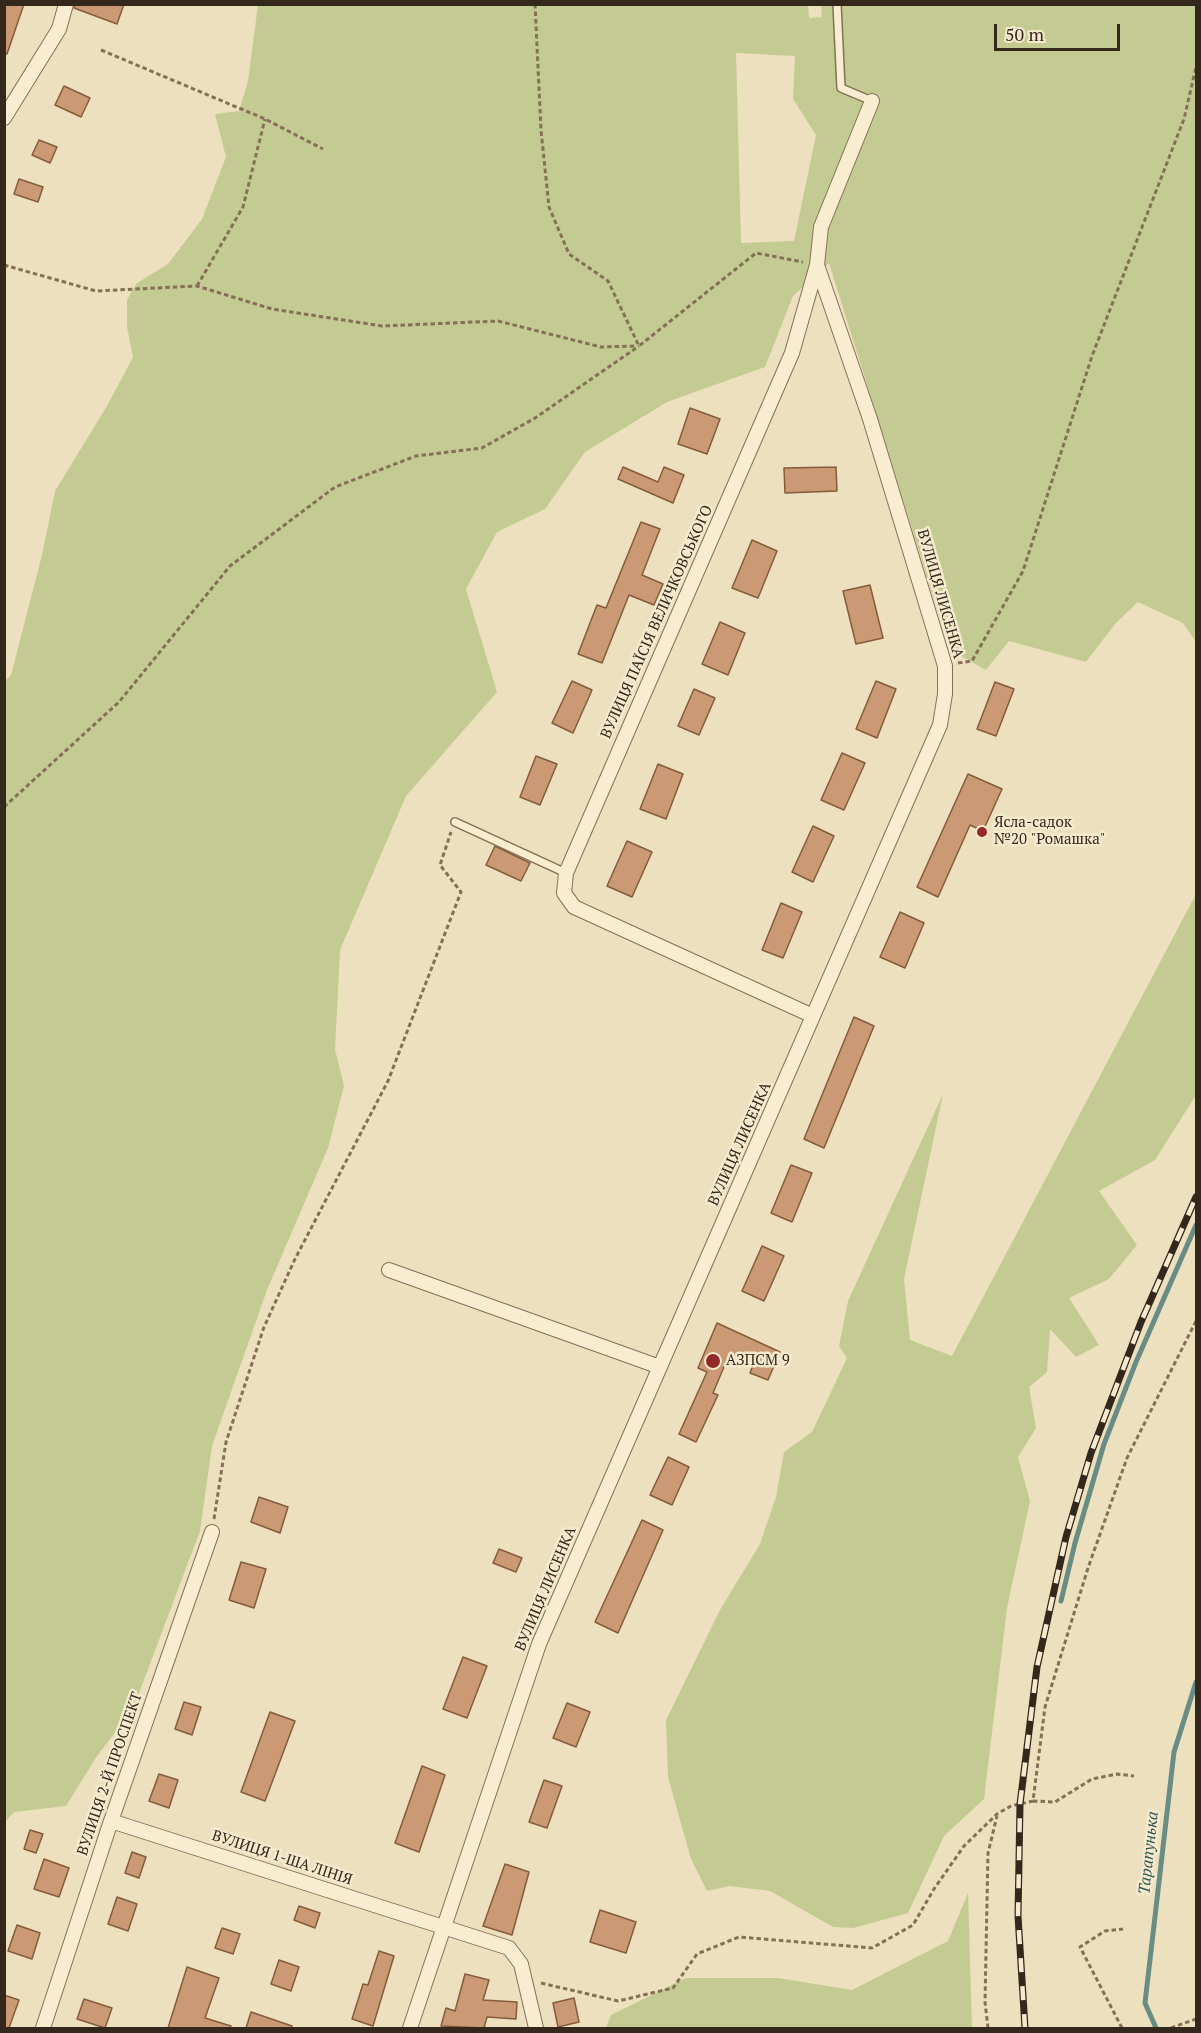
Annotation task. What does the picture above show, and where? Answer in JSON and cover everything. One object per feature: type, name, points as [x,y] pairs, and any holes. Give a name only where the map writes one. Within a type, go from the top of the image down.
[{"type":"street","points":[[4,118],[59,29],[66,4]]},
{"type":"street","name":"ВУЛИЦЯ ПАЇСІЯ ВЕЛИЧКОВСЬКОГО","points":[[566,873],[792,353],[817,265],[821,228],[872,100]]},
{"type":"street","name":"ВУЛИЦЯ ЛИСЕНКА","points":[[410,2028],[539,1644],[940,725],[945,694],[945,666],[870,419],[817,265]]},
{"type":"street","points":[[566,873],[564,893],[574,907],[813,1016]]},
{"type":"street","points":[[389,1270],[660,1367]]},
{"type":"street","name":"ВУЛИЦЯ 2-Й ПРОСПЕКТ","points":[[43,2028],[111,1821],[212,1532]]},
{"type":"street","name":"ВУЛИЦЯ 1-ША ЛІНІЯ","points":[[111,1821],[509,1948],[521,1964]]},
{"type":"street","points":[[521,1964],[536,2028]]},
{"type":"lane","points":[[837,4],[841,88],[872,100]]},
{"type":"lane","points":[[455,822],[566,873]]},
{"type":"path","points":[[535,4],[541,130],[549,207],[569,254],[608,282],[639,346]]},
{"type":"path","points":[[101,50],[265,119],[323,148]]},
{"type":"path","points":[[972,661],[1023,571],[1092,356],[1184,119],[1197,67]]},
{"type":"path","points":[[197,286],[243,207],[265,119]]},
{"type":"path","points":[[4,807],[119,702],[230,566],[335,487],[416,456],[482,448],[536,418],[639,346],[756,253],[817,265]]},
{"type":"path","points":[[4,265],[96,291],[197,286],[272,309],[382,326],[498,321],[601,347],[639,346]]},
{"type":"path","points":[[212,1532],[226,1442],[264,1327],[295,1259],[388,1081],[461,892],[440,865],[455,822]]},
{"type":"path","points":[[1033,1802],[1045,1707],[1088,1568],[1126,1458],[1197,1321]]},
{"type":"path","points":[[521,1964],[532,1980],[618,2001],[673,1988],[697,1954],[739,1937],[872,1948],[913,1925],[934,1889],[964,1846],[997,1814],[1011,1806],[1033,1802],[1055,1802],[1092,1779],[1117,1774],[1134,1776]]},
{"type":"path","points":[[988,2028],[985,2002],[988,1853],[997,1814]]},
{"type":"path","points":[[1122,2028],[1080,1947],[1106,1931],[1123,1929]]},
{"type":"path","points":[[1171,2028],[1197,2019]]},
{"type":"green space","points":[[808,4],[809,18],[822,17],[821,4],[1196,5],[1196,642],[1183,623],[1138,602],[1115,624],[1086,662],[1009,641],[986,670],[950,650],[829,263],[793,296],[765,367],[667,402],[585,452],[545,509],[497,532],[466,589],[497,692],[406,796],[340,950],[335,1049],[344,1086],[328,1148],[267,1290],[212,1446],[200,1531],[133,1709],[97,1756],[66,1806],[14,1812],[5,1822],[5,681],[11,675],[42,555],[55,491],[107,406],[133,357],[127,327],[127,300],[137,283],[168,264],[202,219],[226,157],[215,114],[239,111],[248,81],[258,5]],"holes":[[[736,53],[795,56],[793,99],[816,135],[794,241],[741,243]]]},
{"type":"green space","points":[[1196,894],[1196,1095],[1155,1160],[1099,1191],[1137,1245],[1109,1279],[1069,1298],[1099,1345],[1076,1357],[1050,1329],[1047,1372],[1029,1387],[1036,1428],[1018,1457],[1030,1501],[1007,1608],[984,1799],[944,1836],[908,1913],[853,1928],[833,1927],[770,1891],[730,1886],[707,1891],[691,1859],[668,1777],[666,1720],[720,1610],[760,1544],[776,1497],[784,1452],[812,1432],[847,1358],[839,1346],[848,1301],[943,1094],[904,1279],[910,1340],[952,1356]]},
{"type":"green space","points":[[968,1893],[972,2028],[606,2028],[611,2015],[686,1978],[778,1978],[852,1990],[948,1941]]},
{"type":"building","points":[[4,4],[24,4],[7,54],[4,54]]},
{"type":"building","points":[[75,4],[124,4],[117,24],[74,8]]},
{"type":"building","points":[[64,86],[90,98],[81,117],[55,105]]},
{"type":"building","points":[[39,140],[57,147],[50,163],[32,155]]},
{"type":"building","points":[[19,179],[43,187],[38,202],[14,194]]},
{"type":"building","points":[[690,408],[720,419],[707,454],[678,444]]},
{"type":"building","points":[[623,467],[658,482],[664,467],[684,475],[673,503],[618,479]]},
{"type":"building","points":[[836,467],[837,491],[785,493],[784,468]]},
{"type":"building","points":[[641,522],[660,529],[642,575],[663,584],[654,605],[629,595],[602,663],[578,654],[597,605],[606,608]]},
{"type":"building","points":[[752,540],[777,551],[758,598],[732,588]]},
{"type":"building","points":[[870,585],[883,638],[856,644],[843,591]]},
{"type":"building","points":[[720,622],[745,633],[728,675],[702,664]]},
{"type":"building","points":[[572,681],[592,690],[573,733],[552,723]]},
{"type":"building","points":[[876,681],[896,689],[877,738],[856,729]]},
{"type":"building","points":[[995,682],[1014,689],[996,736],[977,729]]},
{"type":"building","points":[[694,689],[715,698],[699,735],[678,726]]},
{"type":"building","points":[[842,753],[865,763],[844,810],[821,800]]},
{"type":"building","points":[[536,756],[557,764],[540,805],[520,797]]},
{"type":"building","points":[[658,764],[683,774],[666,819],[640,809]]},
{"type":"building","points":[[968,774],[1002,789],[983,831],[970,825],[938,897],[917,887]]},
{"type":"building","points":[[813,826],[834,836],[813,882],[792,872]]},
{"type":"building","points":[[627,841],[652,852],[632,897],[607,886]]},
{"type":"building","points":[[495,846],[530,863],[521,881],[486,865]]},
{"type":"building","points":[[781,903],[802,912],[783,958],[762,950]]},
{"type":"building","points":[[900,912],[924,923],[905,968],[880,957]]},
{"type":"building","points":[[854,1017],[874,1026],[824,1148],[804,1139]]},
{"type":"building","points":[[791,1165],[812,1173],[792,1222],[771,1213]]},
{"type":"building","points":[[762,1246],[784,1256],[764,1301],[742,1291]]},
{"type":"building","points":[[717,1323],[780,1352],[768,1380],[750,1373],[753,1365],[729,1355],[713,1393],[718,1395],[696,1442],[679,1434],[707,1372],[698,1368]]},
{"type":"building","points":[[668,1457],[689,1467],[672,1505],[650,1495]]},
{"type":"building","points":[[259,1497],[288,1507],[280,1533],[251,1522]]},
{"type":"building","points":[[642,1520],[663,1530],[618,1633],[595,1622]]},
{"type":"building","points":[[499,1549],[522,1558],[516,1572],[493,1563]]},
{"type":"building","points":[[241,1562],[266,1569],[254,1608],[229,1600]]},
{"type":"building","points":[[463,1657],[487,1666],[467,1718],[443,1709]]},
{"type":"building","points":[[184,1702],[201,1707],[192,1735],[175,1729]]},
{"type":"building","points":[[567,1703],[590,1712],[576,1747],[553,1738]]},
{"type":"building","points":[[270,1712],[295,1721],[265,1801],[241,1792]]},
{"type":"building","points":[[422,1766],[445,1775],[419,1852],[395,1843]]},
{"type":"building","points":[[159,1774],[178,1780],[169,1808],[149,1801]]},
{"type":"building","points":[[544,1780],[562,1786],[547,1828],[529,1822]]},
{"type":"building","points":[[30,1830],[43,1834],[36,1853],[24,1849]]},
{"type":"building","points":[[132,1852],[146,1857],[139,1878],[125,1873]]},
{"type":"building","points":[[44,1859],[69,1868],[59,1897],[34,1889]]},
{"type":"building","points":[[505,1864],[529,1872],[512,1935],[483,1926]]},
{"type":"building","points":[[117,1897],[137,1904],[128,1931],[108,1924]]},
{"type":"building","points":[[299,1906],[320,1913],[315,1928],[294,1920]]},
{"type":"building","points":[[600,1910],[636,1922],[626,1953],[590,1942]]},
{"type":"building","points":[[17,1925],[40,1933],[32,1959],[8,1951]]},
{"type":"building","points":[[222,1928],[240,1934],[233,1954],[215,1948]]},
{"type":"building","points":[[379,1951],[394,1956],[373,2026],[352,2019],[363,1984],[368,1985]]},
{"type":"building","points":[[279,1960],[299,1967],[291,1991],[271,1984]]},
{"type":"building","points":[[187,1967],[219,1978],[205,2018],[231,2026],[230,2028],[168,2028]]},
{"type":"building","points":[[465,1974],[489,1980],[483,2000],[517,2002],[516,2019],[487,2017],[484,2028],[441,2026],[446,2008],[455,2011]]},
{"type":"building","points":[[4,1995],[19,2000],[9,2028],[4,2028]]},
{"type":"building","points":[[574,1998],[579,2022],[558,2027],[553,2003]]},
{"type":"building","points":[[84,1999],[112,2008],[105,2028],[77,2019]]},
{"type":"building","points":[[251,2012],[292,2026],[292,2028],[246,2028]]},
{"type":"waterway","points":[[1061,1601],[1075,1543],[1104,1444],[1136,1362],[1196,1225]]},
{"type":"waterway","name":"Тарапунька","points":[[1156,2028],[1145,2003],[1174,1752],[1196,1682]]},
{"type":"railway","points":[[1025,2028],[1018,1916],[1020,1804],[1037,1667],[1066,1537],[1091,1453],[1141,1322],[1196,1197]]},
{"type":"place","name":"Ясла-садок №20 \"Ромашка\"","points":[[982,832]]},
{"type":"place","name":"АЗПСМ 9","points":[[713,1361]]}]
